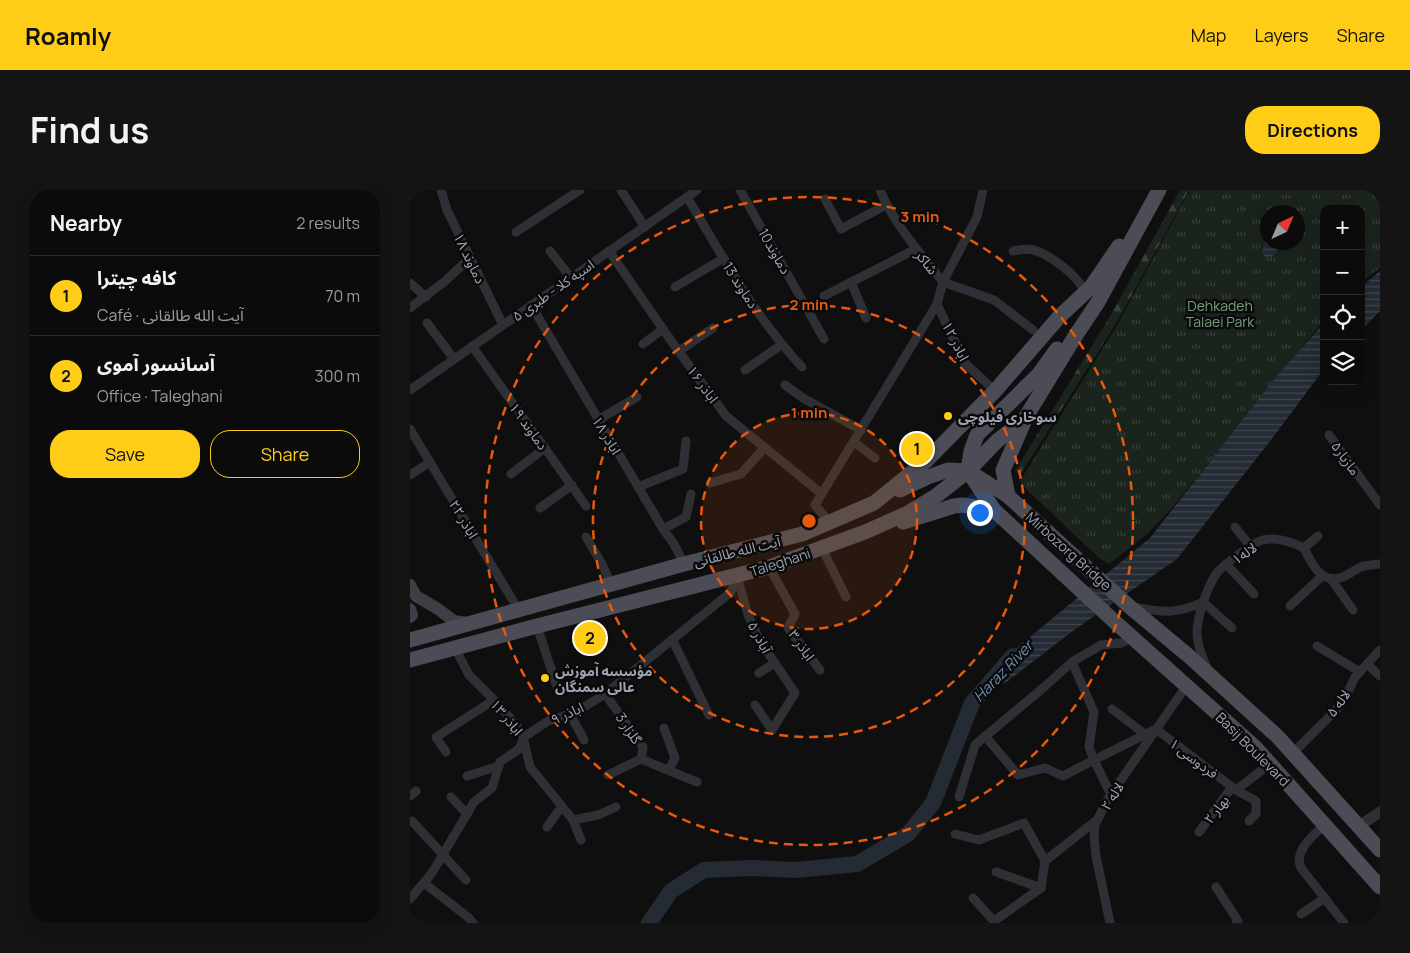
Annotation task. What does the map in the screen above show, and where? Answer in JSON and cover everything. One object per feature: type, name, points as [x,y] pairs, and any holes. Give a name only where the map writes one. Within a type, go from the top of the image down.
[{"type":"main road","points":[[874,503],[917,482],[948,470],[968,471],[971,451],[977,435],[1039,374],[1060,345],[1078,316],[1086,292],[1119,246],[1150,190]]},
{"type":"main road","name":"Taleghani","points":[[410,660],[769,567],[866,532],[926,503],[968,471],[997,441],[1024,420],[1098,302],[1158,190]]},
{"type":"main road","name":"آیت الله طالقانی","points":[[410,640],[684,564],[802,534],[874,503],[926,461],[995,391],[1053,324],[1086,292]]},
{"type":"main road","points":[[1008,496],[1004,470],[1024,420]]},
{"type":"main road","points":[[983,429],[982,435],[985,441],[991,443],[997,441]]},
{"type":"main road","name":"Mirbozorg Bridge","points":[[968,471],[1008,496],[1130,607]]},
{"type":"main road","name":"Mirbozorg Bridge","points":[[968,471],[994,510],[1115,622]]},
{"type":"main road","points":[[917,482],[924,483],[929,488],[930,496],[926,503]]},
{"type":"main road","points":[[866,532],[912,520],[954,506],[962,505],[994,510]]},
{"type":"main road","points":[[413,590],[454,621],[469,623]]},
{"type":"main road","name":"Basij Boulevard","points":[[1130,607],[1190,657],[1278,736],[1380,850]]},
{"type":"main road","points":[[410,609],[412,615],[410,616]]},
{"type":"main road","name":"Basij Boulevard","points":[[1115,622],[1254,747],[1380,887]]},
{"type":"main road","points":[[1174,674],[1170,662],[1173,657],[1178,653],[1190,657]]},
{"type":"street","name":"دماوند ۱۸","points":[[441,190],[447,210],[503,325]]},
{"type":"street","points":[[516,232],[580,190]]},
{"type":"street","points":[[621,190],[645,226]]},
{"type":"street","name":"اسپه کلا - طبری ۵","points":[[410,390],[697,190]]},
{"type":"street","name":"دماوند10","points":[[740,190],[824,339]]},
{"type":"street","name":"شاکر","points":[[880,190],[886,205],[916,249],[943,282]]},
{"type":"street","points":[[830,523],[815,505],[937,304],[943,282],[977,217],[983,190]]},
{"type":"street","name":"دماوند 13","points":[[687,197],[742,289],[781,345],[802,367]]},
{"type":"street","points":[[825,200],[842,229],[886,205]]},
{"type":"street","points":[[824,296],[916,249]]},
{"type":"street","points":[[1012,251],[1032,250],[1061,264],[1082,284],[1086,292]]},
{"type":"street","points":[[550,251],[571,278]]},
{"type":"street","name":"اباذر ۱۶","points":[[609,251],[726,416],[822,494]]},
{"type":"street","points":[[410,308],[426,297],[470,258]]},
{"type":"street","points":[[675,287],[724,258]]},
{"type":"street","points":[[851,282],[866,318]]},
{"type":"street","points":[[943,282],[994,300],[1033,330]]},
{"type":"street","points":[[410,283],[426,297]]},
{"type":"street","name":"اباذر ۱۲","points":[[937,304],[964,362],[995,391]]},
{"type":"street","name":"اباذر ۱۸","points":[[531,305],[638,488],[674,544],[684,564]]},
{"type":"street","points":[[427,323],[454,360]]},
{"type":"street","points":[[679,351],[713,328]]},
{"type":"street","points":[[643,344],[663,329]]},
{"type":"street","points":[[745,370],[781,345]]},
{"type":"street","name":"دماوند ۱۹","points":[[472,346],[586,506]]},
{"type":"street","points":[[785,385],[803,398],[861,430]]},
{"type":"street","points":[[598,420],[637,397]]},
{"type":"street","name":"اباذر ۲۲","points":[[410,429],[518,609]]},
{"type":"street","name":"مازیار۵","points":[[1329,435],[1380,505]]},
{"type":"street","points":[[638,488],[683,470],[686,441]]},
{"type":"street","points":[[854,442],[875,458]]},
{"type":"street","points":[[710,484],[741,474],[765,447]]},
{"type":"street","points":[[511,474],[545,448]]},
{"type":"street","points":[[410,475],[430,462]]},
{"type":"street","points":[[540,508],[572,485]]},
{"type":"street","points":[[663,529],[686,517],[691,494]]},
{"type":"street","points":[[1234,527],[1250,546]]},
{"type":"street","points":[[1318,536],[1304,548],[1312,565],[1326,577],[1353,610]]},
{"type":"street","points":[[586,538],[602,564],[611,584]]},
{"type":"street","name":"لاله۱","points":[[1209,674],[1197,634],[1198,621],[1203,602],[1217,574],[1250,546],[1264,540],[1278,540],[1304,548]]},
{"type":"street","points":[[822,548],[846,596]]},
{"type":"street","points":[[1290,606],[1326,577],[1342,577],[1362,567],[1380,564]]},
{"type":"street","points":[[1227,565],[1254,594]]},
{"type":"street","name":"اباذر ۳","points":[[769,567],[795,614],[788,628],[820,670]]},
{"type":"street","name":"اباذر ۹","points":[[410,899],[432,873],[474,802],[492,788],[500,762],[519,749],[524,737],[548,721],[576,712],[605,694],[731,592],[737,576]]},
{"type":"street","name":"آباذر ۵","points":[[737,576],[748,615],[760,641],[795,693],[772,730],[755,705]]},
{"type":"street","points":[[1130,607],[1166,612],[1188,609],[1203,602],[1232,628]]},
{"type":"street","points":[[537,626],[558,693]]},
{"type":"street","points":[[959,797],[975,745],[1044,688],[1072,662],[1101,645],[1122,643],[1132,637]]},
{"type":"street","points":[[672,639],[709,715]]},
{"type":"street","points":[[1317,646],[1360,672]]},
{"type":"street","name":"اباذر ۱۳","points":[[455,648],[469,675],[522,732],[530,767],[573,820],[581,840]]},
{"type":"street","name":"لاله ۵","points":[[1293,753],[1337,709],[1355,677],[1380,650]]},
{"type":"street","points":[[1072,662],[1094,712],[1089,748],[1111,795]]},
{"type":"street","points":[[759,673],[775,663]]},
{"type":"street","points":[[1367,664],[1380,676]]},
{"type":"street","name":"لاله ۲","points":[[1110,923],[1096,856],[1094,836],[1098,819],[1111,795],[1187,685]]},
{"type":"street","name":"گلزار 3","points":[[605,694],[642,747],[641,759],[608,775]]},
{"type":"street","points":[[446,752],[436,737],[494,700]]},
{"type":"street","points":[[1112,709],[1146,735]]},
{"type":"street","points":[[570,714],[584,740]]},
{"type":"street","points":[[664,728],[675,758],[669,770]]},
{"type":"street","points":[[985,736],[1018,775],[1046,768],[1063,776],[1156,730]]},
{"type":"street","name":"فردوسی ۱","points":[[1156,730],[1234,788],[1256,801],[1256,814],[1249,821]]},
{"type":"street","points":[[641,759],[697,782]]},
{"type":"street","name":"بهار ۲","points":[[1199,832],[1234,788],[1270,764]]},
{"type":"street","points":[[467,776],[499,766]]},
{"type":"street","points":[[451,797],[467,814]]},
{"type":"street","points":[[547,827],[562,806]]},
{"type":"street","points":[[573,820],[598,815],[616,806]]},
{"type":"street","points":[[1359,826],[1380,812]]},
{"type":"street","points":[[1045,861],[1098,819]]},
{"type":"street","points":[[412,821],[466,880]]},
{"type":"street","points":[[955,834],[979,840],[1024,822],[1045,861],[1040,888],[994,921],[973,898]]},
{"type":"street","points":[[1324,825],[1308,842],[1300,854],[1298,862],[1344,923]]},
{"type":"street","points":[[996,872],[1040,888]]},
{"type":"street","points":[[424,883],[473,923]]},
{"type":"street","points":[[1216,887],[1238,921],[1236,923]]},
{"type":"street","points":[[1301,914],[1325,898]]},
{"type":"green space","points":[[1180,190],[1189,190],[1117,322],[1020,475],[1015,471],[1109,318]]},
{"type":"green space","name":"Dehkadeh Talaei Park","points":[[1190,190],[1380,190],[1380,268],[1365,279],[1365,205],[1320,205],[1320,325],[1171,509],[1148,533],[1109,564],[1099,558],[1020,481],[1116,327]]},
{"type":"water","points":[[1263,250],[1277,250],[1269,258],[1266,258]]},
{"type":"water","points":[[1380,271],[1380,311],[1365,326],[1365,295],[1365,284]]},
{"type":"water","points":[[1320,328],[1320,374],[1177,559],[1074,630],[1004,684],[996,665],[1150,538],[1276,377]]},
{"type":"waterway","name":"Haraz River","points":[[649,923],[671,891],[704,870],[752,868],[796,870],[857,864],[908,834],[933,803],[972,703],[1013,656]]},
{"type":"place","name":"سوخاری فیلوچی","points":[[948,416]]},
{"type":"place","name":"کافه چیترا","points":[[917,449]]},
{"type":"place","name":"آسانسور آموی","points":[[590,638]]},
{"type":"place","name":"مؤسسه آموزش عالی سمنگان","points":[[545,678]]}]
